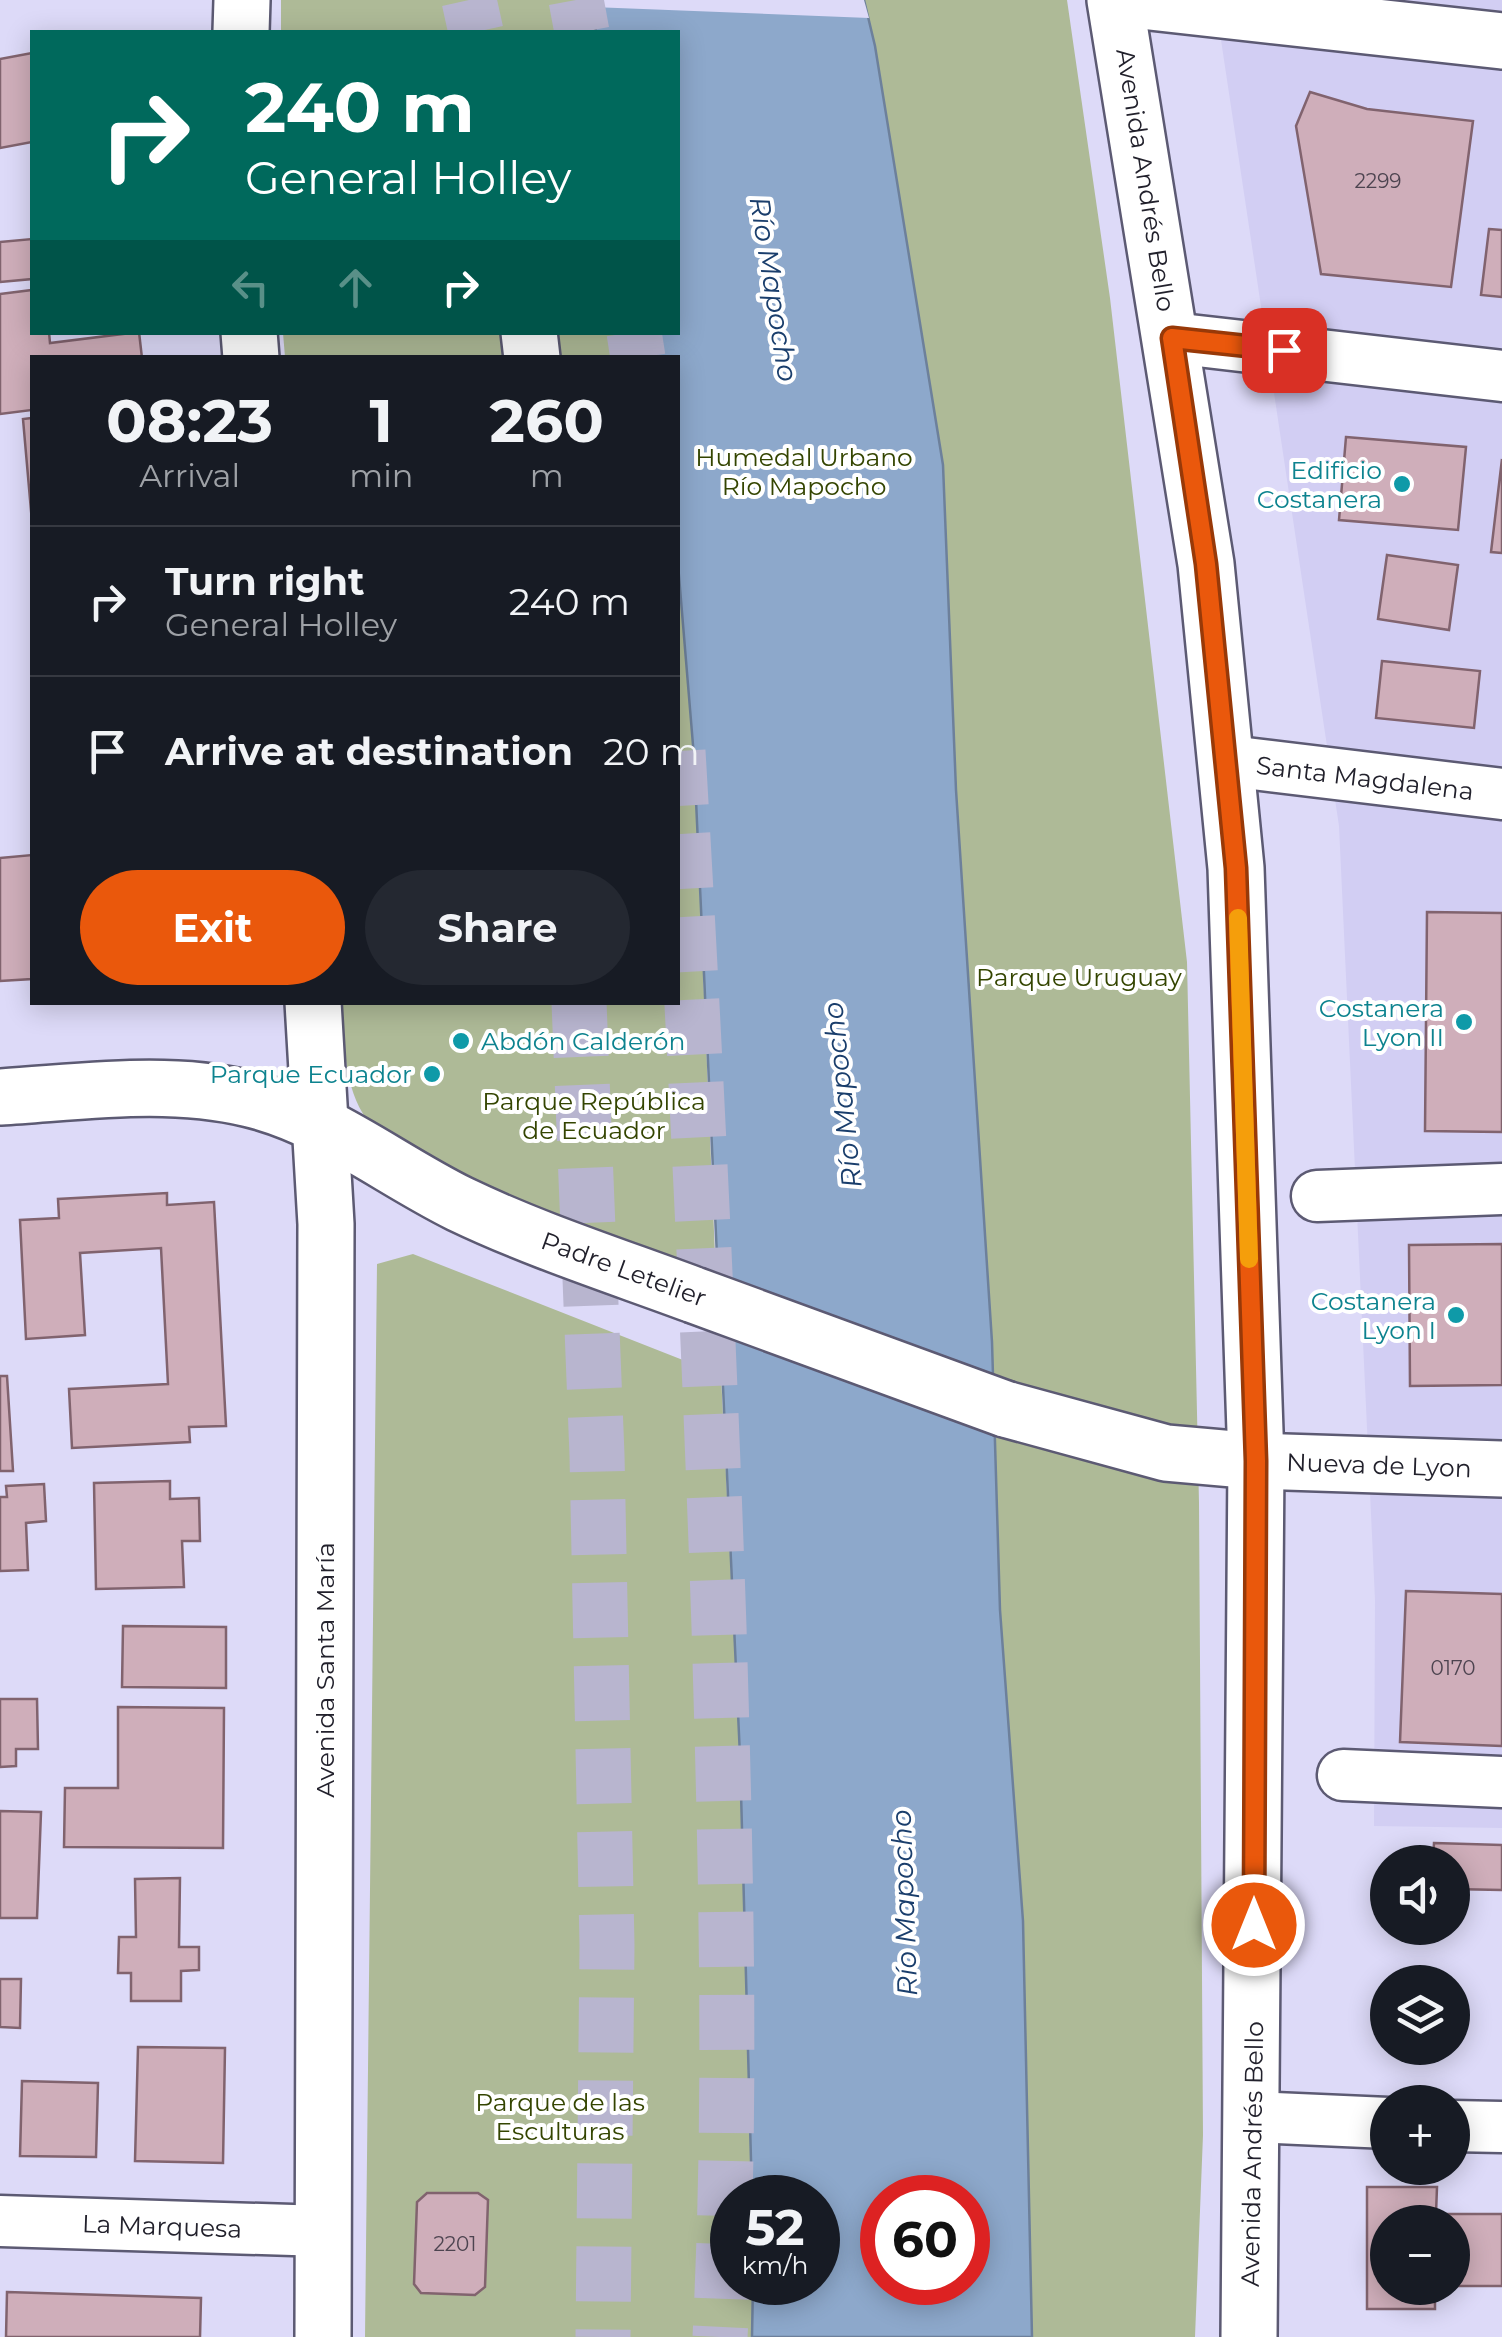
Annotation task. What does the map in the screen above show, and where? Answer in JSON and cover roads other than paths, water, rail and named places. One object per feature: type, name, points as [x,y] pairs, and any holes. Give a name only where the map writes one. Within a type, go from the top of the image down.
[{"type":"main road","points":[[241,30],[242,0]]},
{"type":"main road","name":"Avenida Andrés Bello","points":[[1115,0],[1206,564],[1229,761],[1256,1461],[1254,2117],[1249,2337]]},
{"type":"main road","points":[[1132,0],[1502,41]]},
{"type":"main road","name":"Avenida Santa María","points":[[313,1005],[326,1224],[323,2337]]},
{"type":"main road","name":"Padre Letelier","points":[[0,1096],[164,1087],[207,1090],[268,1104],[321,1122],[460,1204],[1004,1410],[1166,1453],[1256,1461]]},
{"type":"main road","name":"Nueva de Lyon","points":[[1256,1461],[1502,1469]]},
{"type":"street","points":[[1172,338],[1502,376]]},
{"type":"street","name":"Santa Magdalena","points":[[1229,761],[1502,794]]},
{"type":"street","points":[[1316,1196],[1502,1189]]},
{"type":"street","points":[[1343,1775],[1502,1782]]},
{"type":"street","points":[[1254,2117],[1370,2122]]},
{"type":"street","points":[[1470,2127],[1502,2128]]},
{"type":"street","name":"La Marquesa","points":[[0,2220],[324,2231]]},
{"type":"water","name":"Humedal Urbano Río Mapocho","points":[[590,0],[864,0],[875,46],[943,465],[956,790],[992,1342],[1000,1610],[1023,1921],[1032,2337],[752,2337],[753,2305],[840,2305],[840,2175],[751,2175],[740,1756],[694,757],[680,588],[680,355],[657,355],[653,335],[680,335],[680,30],[596,30]]},
{"type":"tunnel","points":[[469,0],[476,30]]},
{"type":"tunnel","points":[[576,0],[582,30]]},
{"type":"tunnel","points":[[634,335],[638,355]]},
{"type":"tunnel","points":[[680,788],[722,1716],[727,2071],[720,2337]]},
{"type":"tunnel","points":[[579,1005],[597,1455],[607,1945],[603,2337]]},
{"type":"place","name":"Edificio Costanera","points":[[1402,484]]},
{"type":"place","name":"Costanera Lyon II","points":[[1464,1022]]},
{"type":"place","name":"Abdón Calderón","points":[[461,1041]]},
{"type":"place","name":"Parque Ecuador","points":[[432,1074]]},
{"type":"place","name":"Costanera Lyon I","points":[[1456,1315]]},
{"type":"water label","name":"Río Mapocho","points":[[774,289]]},
{"type":"water label","name":"Río Mapocho","points":[[842,1095]]},
{"type":"water label","name":"Río Mapocho","points":[[904,1903]]},
{"type":"park label","name":"Parque Uruguay","points":[[1079,977]]},
{"type":"park label","name":"Parque República de Ecuador","points":[[594,1116]]},
{"type":"park label","name":"Parque de las Esculturas","points":[[560,2116]]}]
